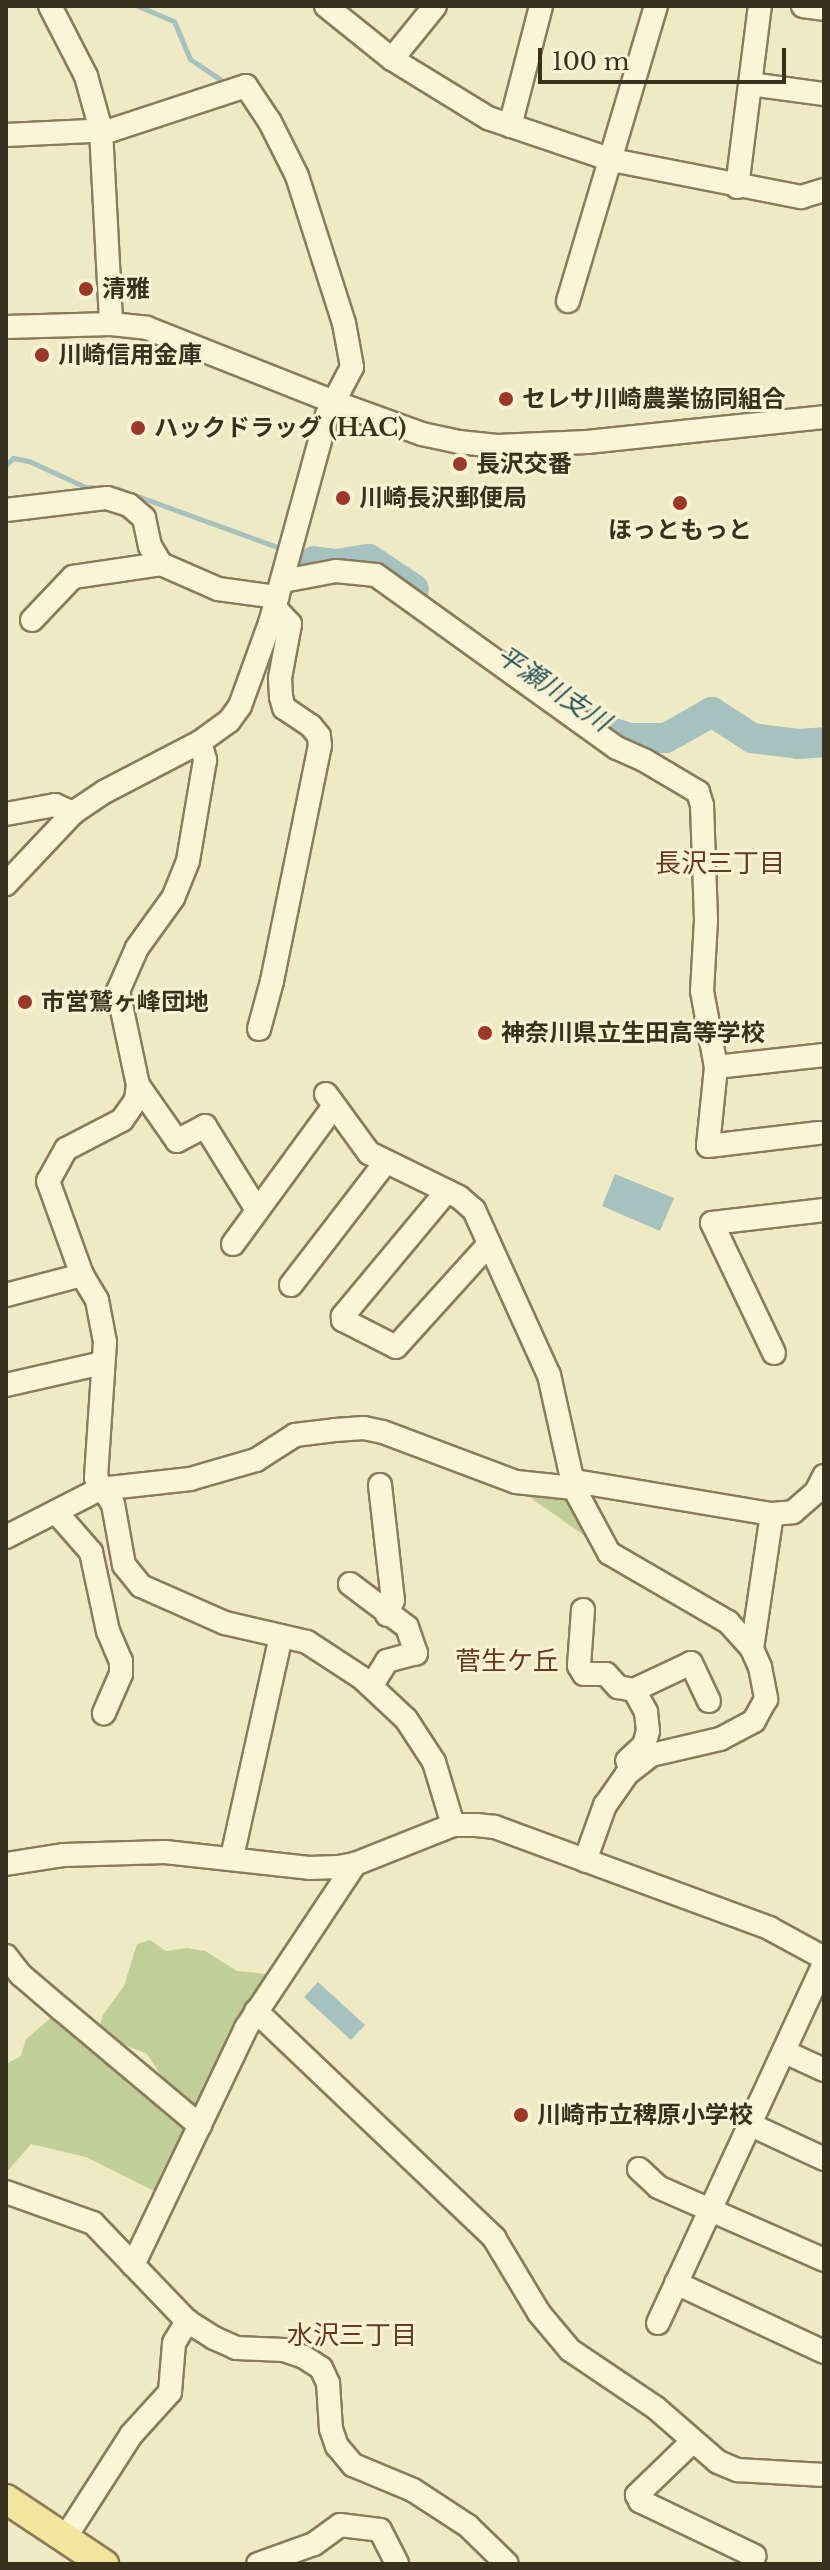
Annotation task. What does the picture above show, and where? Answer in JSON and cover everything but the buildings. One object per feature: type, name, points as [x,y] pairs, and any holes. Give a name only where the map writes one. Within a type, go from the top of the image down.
[{"type":"main road","points":[[6,2499],[104,2564]]},
{"type":"street","points":[[50,6],[86,76],[101,130],[111,324]]},
{"type":"street","points":[[327,6],[392,59],[488,118],[612,160],[737,187],[801,197],[824,190]]},
{"type":"street","points":[[392,59],[435,6]]},
{"type":"street","points":[[510,126],[541,6]]},
{"type":"street","points":[[568,301],[656,6]]},
{"type":"street","points":[[737,187],[760,6]]},
{"type":"street","points":[[803,6],[824,9]]},
{"type":"street","points":[[750,84],[824,94]]},
{"type":"street","points":[[6,135],[112,130],[246,86],[270,122],[297,176],[344,323],[352,367],[327,415],[280,588],[245,697],[229,721],[200,742],[104,792],[73,813],[6,884]]},
{"type":"street","points":[[6,327],[111,324],[147,328],[422,434],[497,446],[687,433],[824,417]]},
{"type":"street","points":[[6,510],[107,498],[129,505],[144,518],[150,546],[161,564]]},
{"type":"street","points":[[32,620],[73,577],[161,564],[218,589],[280,588],[336,571],[376,575],[617,748],[698,792],[702,805],[706,920],[702,991],[716,1067],[708,1146],[822,1131]]},
{"type":"street","points":[[259,1029],[272,981],[320,746],[319,736],[311,726],[284,708],[281,697],[280,678],[290,624],[280,588]]},
{"type":"street","points":[[200,742],[205,760],[188,861],[173,898],[137,948],[118,991],[138,1085],[136,1100],[127,1116],[97,1136],[66,1149],[48,1181],[82,1275],[97,1300],[105,1342],[96,1478],[100,1489],[113,1504],[124,1565],[141,1586],[225,1623],[307,1642],[372,1685],[406,1719],[434,1762],[453,1825]]},
{"type":"street","points":[[6,814],[55,805],[73,813]]},
{"type":"street","points":[[716,1067],[824,1055]]},
{"type":"street","points":[[138,1085],[177,1141],[205,1126],[257,1210]]},
{"type":"street","points":[[233,1244],[330,1100],[369,1153],[447,1191],[474,1210],[549,1375],[574,1485],[609,1553],[728,1622],[752,1649],[765,1683],[766,1699],[754,1721],[720,1739],[651,1755],[627,1774],[605,1805],[585,1861]]},
{"type":"street","points":[[291,1285],[385,1163]]},
{"type":"street","points":[[447,1191],[343,1316],[343,1320],[396,1347],[489,1244]]},
{"type":"street","points":[[774,1353],[712,1223],[824,1210]]},
{"type":"street","points":[[6,1295],[82,1275]]},
{"type":"street","points":[[6,1385],[103,1363]]},
{"type":"street","points":[[6,1537],[100,1489],[190,1479],[256,1460],[295,1435],[364,1428],[383,1432],[516,1482],[574,1485],[772,1514],[793,1512],[816,1492],[824,1476]]},
{"type":"street","points":[[380,1485],[393,1600],[387,1615]]},
{"type":"street","points":[[56,1512],[91,1552],[108,1631],[121,1661],[121,1674],[104,1713]]},
{"type":"street","points":[[752,1649],[772,1514]]},
{"type":"street","points":[[350,1584],[387,1615],[407,1627],[416,1653],[387,1661],[372,1685]]},
{"type":"street","points":[[583,1610],[578,1648],[579,1666],[584,1674],[606,1674],[618,1687],[634,1690],[691,1663],[709,1701]]},
{"type":"street","points":[[232,1857],[281,1636]]},
{"type":"street","points":[[627,1774],[626,1762],[644,1745],[648,1731],[646,1712],[634,1690]]},
{"type":"street","points":[[6,1864],[89,1853],[165,1852],[232,1857],[309,1868],[355,1864],[453,1825],[495,1827],[769,1928],[824,1958]]},
{"type":"street","points":[[133,2265],[256,2011],[355,1864]]},
{"type":"street","points":[[6,1956],[21,1975],[200,2126]]},
{"type":"street","points":[[658,2323],[824,1964]]},
{"type":"street","points":[[256,2011],[494,2238],[539,2313],[570,2350],[656,2408],[718,2462],[737,2470],[824,2475]]},
{"type":"street","points":[[785,2052],[824,2070]]},
{"type":"street","points":[[749,2124],[824,2159]]},
{"type":"street","points":[[639,2169],[658,2187],[824,2260]]},
{"type":"street","points":[[6,2192],[93,2223],[187,2321],[236,2348],[284,2350],[304,2357],[321,2368],[328,2383],[331,2429],[337,2446],[353,2465],[413,2490],[468,2526],[507,2564]]},
{"type":"street","points":[[676,2283],[824,2352]]},
{"type":"street","points":[[65,2538],[131,2435],[170,2392],[174,2343],[187,2321]]},
{"type":"street","points":[[693,2441],[637,2495],[640,2501],[755,2556]]},
{"type":"street","points":[[258,2564],[314,2544],[340,2525],[380,2530],[397,2564]]},
{"type":"green space","points":[[518,1489],[567,1493],[595,1543]]},
{"type":"green space","points":[[150,1940],[166,1951],[187,1948],[205,1951],[237,1971],[268,1974],[269,1983],[252,1997],[200,2104],[192,2107],[168,2086],[147,2054],[111,2039],[99,2028],[103,2015],[124,1986],[137,1944]]},
{"type":"green space","points":[[51,2018],[185,2131],[156,2192],[86,2157],[31,2144],[6,2173],[6,2064],[21,2056],[26,2039]]},
{"type":"water","points":[[615,1174],[674,1198],[660,1231],[602,1206]]},
{"type":"water","points":[[318,1982],[365,2025],[351,2040],[304,1997]]},
{"type":"waterway","points":[[138,6],[174,21],[190,59],[223,81]]},
{"type":"waterway","name":"平瀬川支川","points":[[6,465],[13,458],[29,461],[85,487],[118,489],[275,546]]},
{"type":"waterway","name":"平瀬川支川","points":[[296,556],[314,561]]},
{"type":"waterway","name":"平瀬川支川","points":[[314,561],[336,564],[369,559],[414,589]]},
{"type":"waterway","name":"平瀬川支川","points":[[582,712],[605,730],[630,738],[666,738],[712,712],[752,738],[798,744],[824,742]]},
{"type":"place","name":"清雅","points":[[86,289]]},
{"type":"place","name":"川崎信用金庫","points":[[42,355]]},
{"type":"place","name":"セレサ川崎農業協同組合","points":[[506,399]]},
{"type":"place","name":"ハックドラッグ (HAC)","points":[[138,428]]},
{"type":"place","name":"長沢交番","points":[[460,464]]},
{"type":"place","name":"川崎長沢郵便局","points":[[343,498]]},
{"type":"place","name":"ほっともっと","points":[[680,503]]},
{"type":"place","name":"市営鷲ヶ峰団地","points":[[25,1002]]},
{"type":"place","name":"神奈川県立生田高等学校","points":[[485,1033]]},
{"type":"place","name":"川崎市立稗原小学校","points":[[521,2115]]},
{"type":"district","name":"長沢三丁目","points":[[720,864]]},
{"type":"district","name":"菅生ケ丘","points":[[507,1662]]},
{"type":"district","name":"水沢三丁目","points":[[352,2336]]}]
